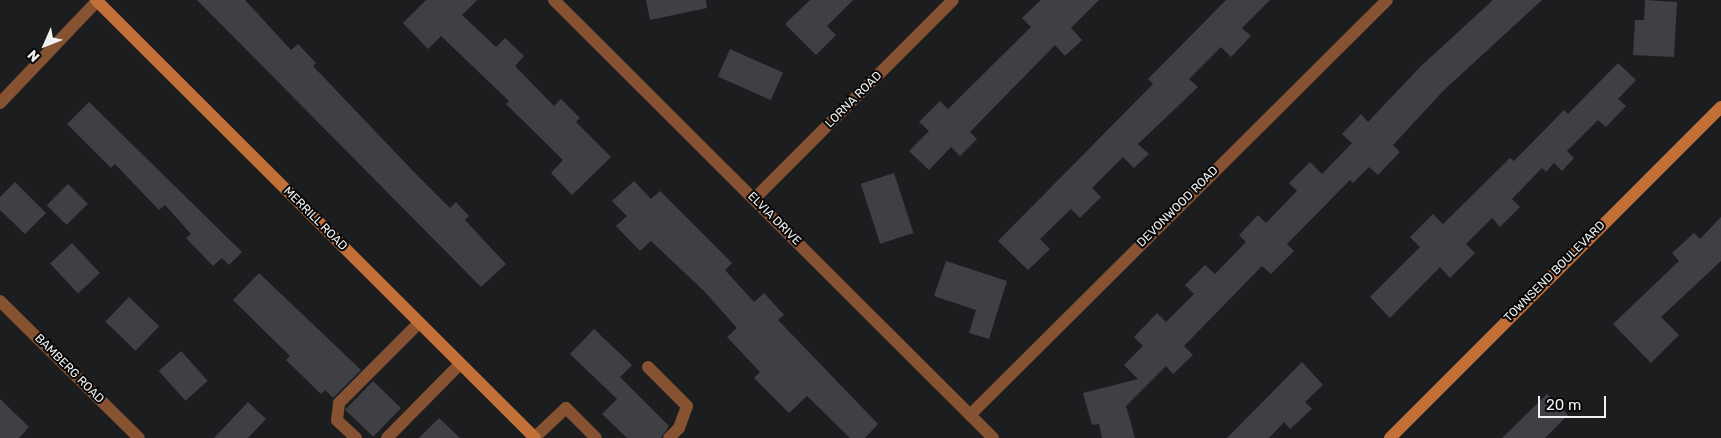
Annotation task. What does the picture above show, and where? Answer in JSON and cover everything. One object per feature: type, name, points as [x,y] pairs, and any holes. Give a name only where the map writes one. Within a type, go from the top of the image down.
[{"type":"main road","name":"MERRILL ROAD","points":[[97,0],[535,438]]},
{"type":"main road","name":"TOWNSEND BOULEVARD","points":[[1390,438],[1721,107]]},
{"type":"street","points":[[0,103],[97,0]]},
{"type":"street","name":"ELVIA DRIVE","points":[[554,0],[993,438]]},
{"type":"street","name":"LORNA ROAD","points":[[754,199],[954,0]]},
{"type":"street","name":"DEVONWOOD ROAD","points":[[970,415],[1387,0]]},
{"type":"street","name":"BAMBERG ROAD","points":[[0,301],[139,438]]},
{"type":"street","points":[[356,438],[337,420],[340,402],[420,323]]},
{"type":"street","points":[[387,438],[460,364]]},
{"type":"street","points":[[648,367],[687,406],[679,428],[669,438]]},
{"type":"street","points":[[535,438],[566,408],[592,437]]},
{"type":"building","points":[[197,0],[245,0],[291,50],[298,44],[316,63],[313,66],[413,171],[450,208],[456,202],[469,216],[465,220],[506,264],[481,287]]},
{"type":"building","points":[[426,0],[477,0],[462,15],[496,47],[505,38],[524,56],[515,66],[554,106],[561,99],[580,118],[576,122],[611,157],[572,195],[551,173],[563,160],[506,104],[509,101],[441,36],[428,49],[403,23]]},
{"type":"building","points":[[646,0],[706,0],[707,8],[650,20]]},
{"type":"building","points":[[810,0],[853,0],[827,26],[836,35],[816,55],[785,24]]},
{"type":"building","points":[[1041,0],[1099,0],[1071,28],[1082,40],[1065,56],[1055,45],[970,132],[977,139],[960,156],[951,147],[929,170],[909,151],[929,131],[919,122],[940,101],[948,109],[1031,27],[1022,18]]},
{"type":"building","points":[[1226,0],[1270,0],[1242,28],[1251,36],[1231,57],[1221,47],[1189,79],[1198,87],[1138,144],[1149,154],[1134,168],[1123,157],[1092,188],[1101,197],[1080,218],[1071,209],[1040,239],[1050,249],[1028,270],[998,241],[1153,84],[1148,79]]},
{"type":"building","points":[[1493,0],[1542,0],[1444,90],[1393,145],[1400,152],[1378,175],[1369,167],[1353,183],[1350,180],[1287,244],[1294,251],[1271,274],[1262,266],[1184,346],[1193,355],[1173,374],[1166,366],[1126,406],[1135,438],[1102,438],[1099,424],[1092,425],[1083,393],[1138,379],[1124,365],[1143,346],[1134,337],[1157,313],[1166,322],[1194,294],[1185,285],[1205,265],[1215,274],[1246,242],[1239,235],[1258,215],[1266,223],[1297,191],[1289,183],[1310,162],[1322,174],[1352,143],[1342,134],[1361,114],[1368,122],[1420,67]]},
{"type":"building","points":[[1645,0],[1677,2],[1674,57],[1633,55],[1635,20],[1644,20]]},
{"type":"building","points":[[730,49],[783,73],[771,100],[718,76]]},
{"type":"building","points":[[1618,63],[1636,80],[1618,99],[1626,106],[1606,127],[1598,120],[1567,151],[1574,158],[1562,171],[1554,163],[1546,172],[1542,168],[1512,199],[1520,207],[1500,227],[1492,218],[1466,244],[1475,253],[1450,278],[1440,267],[1390,318],[1370,297],[1420,247],[1410,237],[1433,214],[1443,224],[1510,158],[1514,161],[1564,110],[1568,114]]},
{"type":"building","points":[[89,102],[242,252],[229,265],[222,258],[213,266],[186,238],[191,234],[165,205],[159,210],[115,164],[111,168],[67,124]]},
{"type":"building","points":[[894,173],[913,233],[880,244],[861,184]]},
{"type":"building","points":[[634,181],[651,199],[660,191],[732,263],[725,270],[754,302],[764,293],[784,315],[778,320],[878,424],[865,438],[850,438],[807,396],[789,413],[754,378],[760,372],[727,337],[737,328],[704,291],[651,241],[640,251],[616,226],[627,216],[612,201]]},
{"type":"building","points":[[15,182],[46,213],[25,234],[0,210],[0,197]]},
{"type":"building","points":[[68,184],[88,204],[67,225],[47,205]]},
{"type":"building","points":[[1721,217],[1721,261],[1661,317],[1679,335],[1651,363],[1613,324],[1679,261],[1672,253],[1694,233],[1700,239]]},
{"type":"building","points":[[72,243],[100,273],[78,293],[50,263]]},
{"type":"building","points":[[946,261],[1007,281],[989,339],[969,333],[976,310],[934,296]]},
{"type":"building","points":[[259,273],[361,370],[333,398],[325,390],[321,394],[286,360],[290,356],[233,300]]},
{"type":"building","points":[[129,297],[159,326],[136,351],[105,321]]},
{"type":"building","points":[[594,329],[632,365],[620,377],[669,426],[661,438],[627,438],[602,414],[617,399],[570,354]]},
{"type":"building","points":[[181,351],[208,381],[185,401],[159,371]]},
{"type":"building","points":[[1302,362],[1323,385],[1305,402],[1312,409],[1290,429],[1284,422],[1269,438],[1227,438]]},
{"type":"building","points":[[373,381],[401,408],[373,437],[345,410]]},
{"type":"building","points":[[1547,394],[1568,415],[1545,438],[1502,438]]},
{"type":"building","points":[[0,399],[29,427],[19,438],[0,438]]},
{"type":"building","points":[[248,402],[266,419],[248,438],[214,438]]},
{"type":"building","points":[[439,418],[460,438],[419,438]]}]
